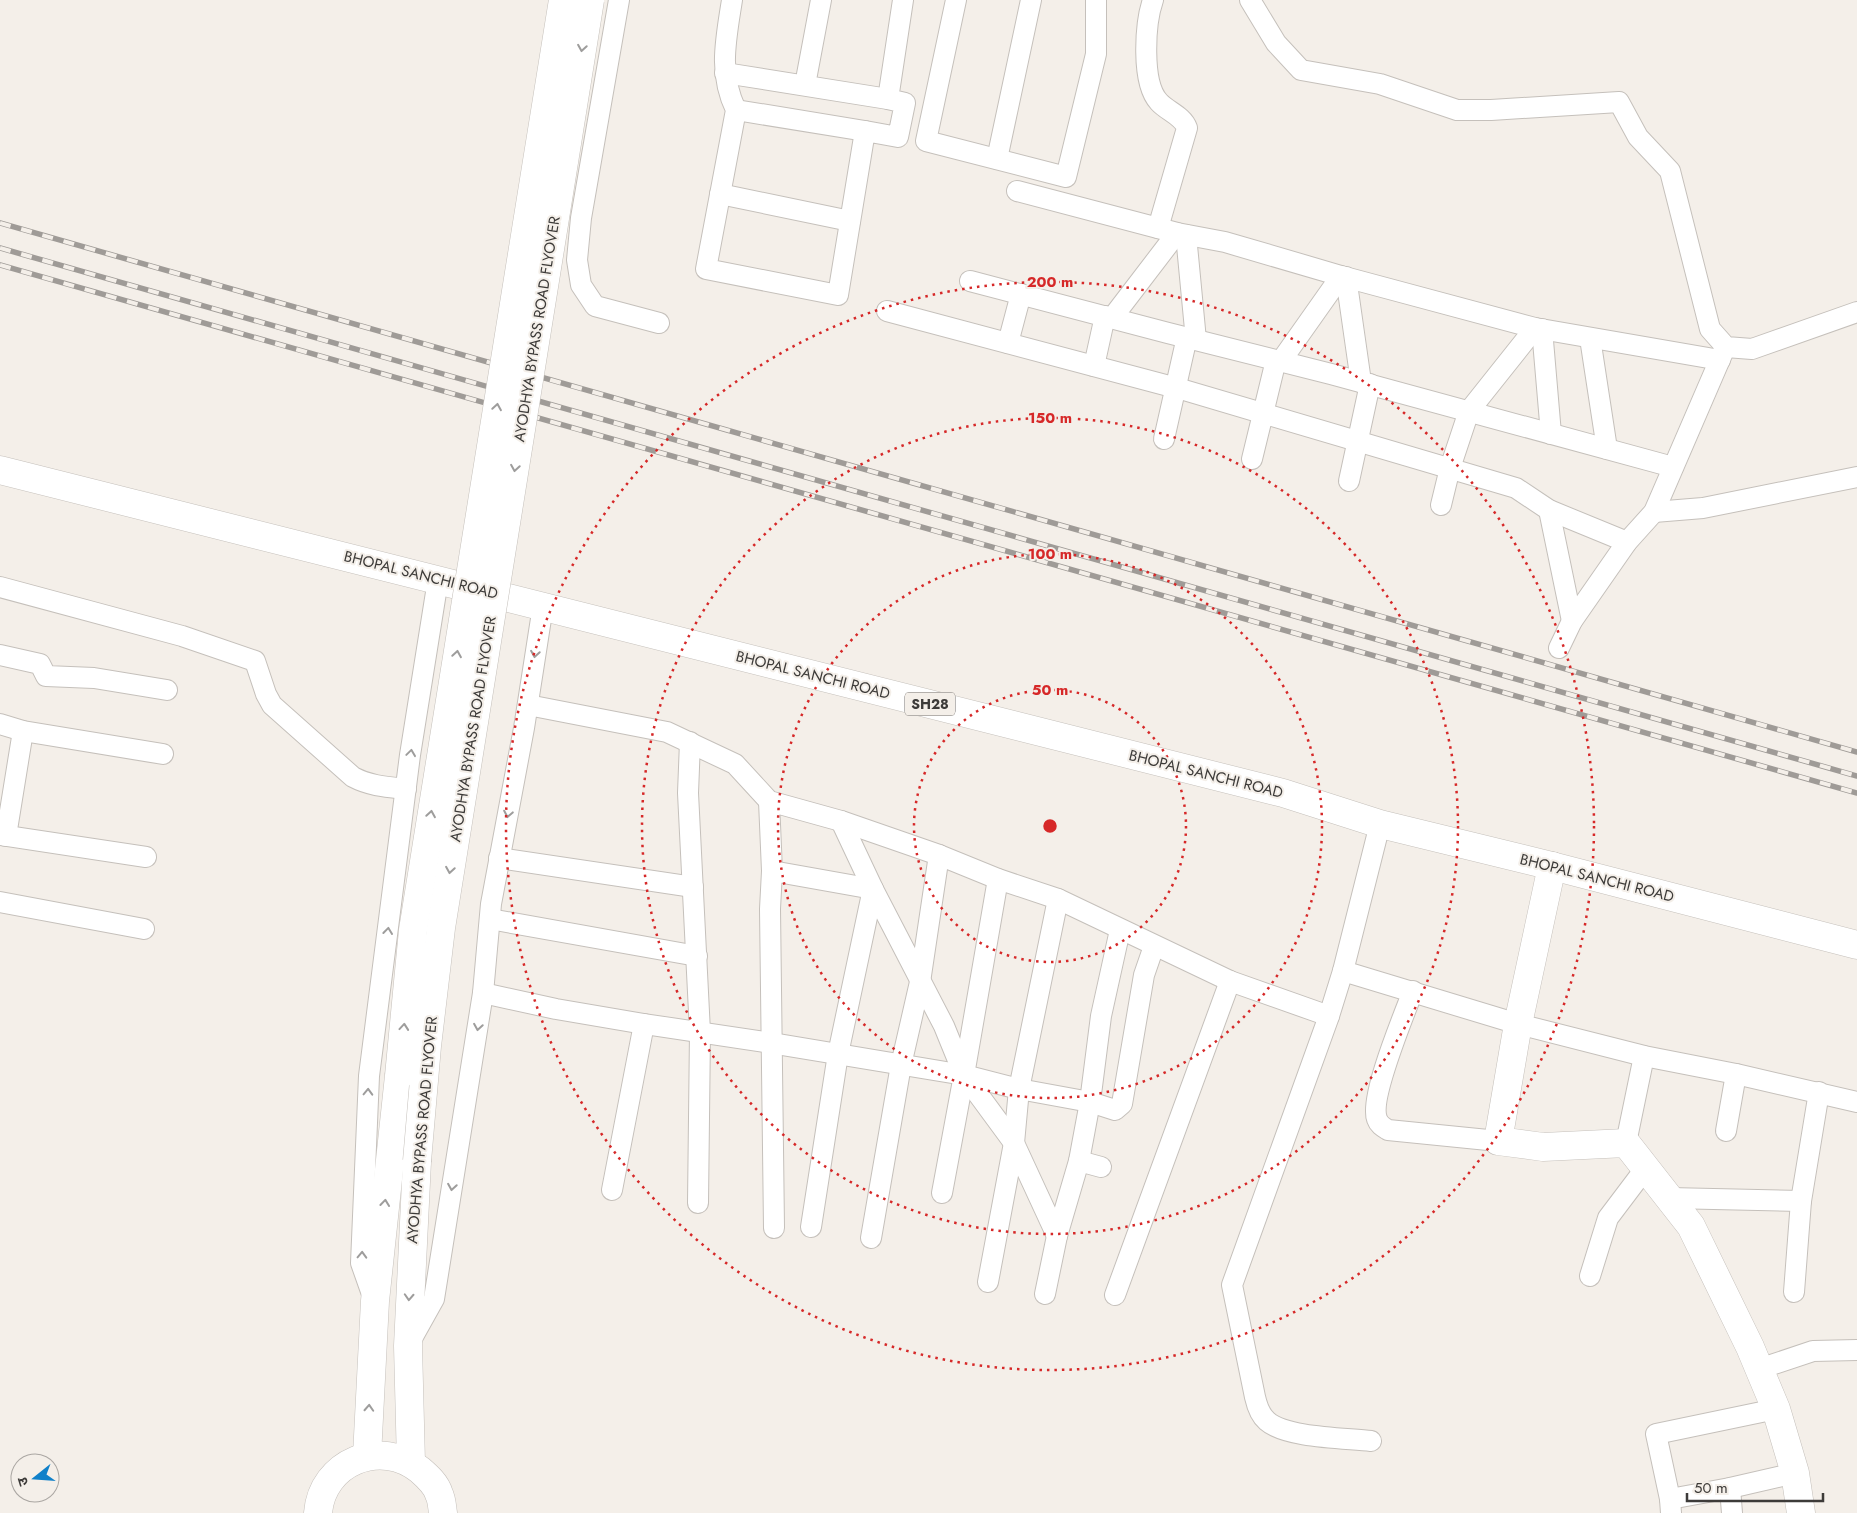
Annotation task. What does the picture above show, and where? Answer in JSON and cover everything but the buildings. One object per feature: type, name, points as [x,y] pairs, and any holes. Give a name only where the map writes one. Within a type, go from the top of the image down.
[{"type":"main road","name":"AYODHYA BYPASS ROAD FLYOVER","points":[[374,1456],[375,1301],[413,930],[563,0]]},
{"type":"main road","name":"AYODHYA BYPASS ROAD FLYOVER","points":[[412,1463],[408,1346],[417,1161],[427,1046],[441,928],[590,0]]},
{"type":"main road","name":"BHOPAL SANCHI ROAD","points":[[0,470],[1283,793],[1380,824],[1552,866],[1857,945]]},
{"type":"main road","points":[[1552,866],[1518,1024],[1498,1141],[1543,1147],[1626,1143],[1691,1226],[1751,1350],[1776,1409],[1795,1473],[1801,1513]]},
{"type":"main road","points":[[318,1513],[319,1500],[330,1479],[348,1464],[374,1456],[391,1456],[412,1463],[430,1478],[440,1494],[443,1513]]},
{"type":"street","points":[[619,0],[581,218],[577,260],[581,285],[594,306],[659,323]]},
{"type":"street","points":[[732,0],[724,52],[725,73],[730,97],[736,110],[706,268],[838,295],[865,131]]},
{"type":"street","points":[[805,86],[821,0]]},
{"type":"street","points":[[888,100],[904,0]]},
{"type":"street","points":[[956,0],[926,141],[1066,177],[1096,54],[1096,0]]},
{"type":"street","points":[[997,159],[1031,0]]},
{"type":"street","points":[[1153,0],[1147,25],[1149,84],[1158,101],[1183,120],[1187,132],[1174,232],[1191,339],[1175,387],[1164,439]]},
{"type":"street","points":[[1250,0],[1276,43],[1301,70],[1380,84],[1457,110],[1491,110],[1619,102],[1638,137],[1670,170],[1710,329],[1723,354]]},
{"type":"street","points":[[725,73],[905,103],[898,137],[736,110]]},
{"type":"street","points":[[1017,191],[1174,232],[1225,242],[1344,277],[1538,329],[1590,338],[1723,354],[1752,349],[1857,312]]},
{"type":"street","points":[[720,194],[850,221]]},
{"type":"street","points":[[1094,366],[1108,317],[1174,232]]},
{"type":"street","points":[[1252,459],[1279,360],[1344,277]]},
{"type":"street","points":[[1344,277],[1366,383],[1349,482]]},
{"type":"street","points":[[970,280],[1366,383],[1673,468]]},
{"type":"street","points":[[1008,343],[1020,294]]},
{"type":"street","points":[[887,311],[1175,387],[1516,488],[1549,510],[1627,542]]},
{"type":"street","points":[[1442,505],[1450,468],[1468,411],[1538,329]]},
{"type":"street","points":[[1538,329],[1551,434]]},
{"type":"street","points":[[1590,338],[1607,450]]},
{"type":"street","points":[[1559,648],[1572,622],[1627,542],[1654,512],[1723,354]]},
{"type":"street","points":[[1654,512],[1703,508],[1857,477]]},
{"type":"street","points":[[1549,510],[1572,622]]},
{"type":"street","points":[[375,1301],[361,1263],[369,1076],[406,789],[438,580]]},
{"type":"street","points":[[0,587],[182,636],[255,661],[266,694],[272,705],[353,777],[363,783],[376,786],[406,789]]},
{"type":"street","points":[[408,1346],[434,1299],[483,993],[490,919],[499,858],[528,705],[543,606]]},
{"type":"street","points":[[0,656],[40,664],[46,676],[94,678],[167,690]]},
{"type":"street","points":[[528,705],[667,732],[735,764],[769,801],[841,821],[939,854],[998,879],[1058,899],[1230,981],[1329,1016]]},
{"type":"street","points":[[0,724],[23,731],[163,754]]},
{"type":"street","points":[[23,731],[3,836],[146,857]]},
{"type":"street","points":[[690,742],[688,793],[700,1032],[698,1203]]},
{"type":"street","points":[[769,801],[772,871],[770,909],[774,1228]]},
{"type":"street","points":[[841,821],[873,890],[920,982],[930,996],[964,1075],[1014,1143],[1057,1236]]},
{"type":"street","points":[[1370,1441],[1292,1433],[1267,1421],[1259,1410],[1255,1397],[1232,1285],[1329,1016],[1343,971],[1380,824]]},
{"type":"street","points":[[872,1238],[901,1065],[920,982],[939,854]]},
{"type":"street","points":[[499,858],[693,887]]},
{"type":"street","points":[[772,871],[873,890]]},
{"type":"street","points":[[942,1193],[998,879]]},
{"type":"street","points":[[811,1227],[838,1054],[873,890]]},
{"type":"street","points":[[988,1282],[1014,1143],[1019,1089],[1058,899]]},
{"type":"street","points":[[0,902],[144,929]]},
{"type":"street","points":[[490,919],[697,956]]},
{"type":"street","points":[[1045,1294],[1057,1236],[1079,1161],[1090,1102],[1101,1016],[1120,930]]},
{"type":"street","points":[[483,993],[556,1009],[964,1075],[1019,1089],[1090,1102],[1115,1110],[1122,1104],[1144,975],[1154,946]]},
{"type":"street","points":[[1343,971],[1518,1024],[1644,1056],[1736,1074],[1857,1102]]},
{"type":"street","points":[[1115,1295],[1230,981]]},
{"type":"street","points":[[1413,991],[1384,1071],[1376,1105],[1376,1117],[1379,1125],[1388,1130],[1498,1141]]},
{"type":"street","points":[[612,1190],[644,1024]]},
{"type":"street","points":[[1626,1143],[1644,1056]]},
{"type":"street","points":[[1726,1131],[1736,1074]]},
{"type":"street","points":[[1794,1292],[1800,1201],[1819,1092]]},
{"type":"street","points":[[1079,1161],[1101,1167]]},
{"type":"street","points":[[1590,1276],[1608,1218],[1645,1169]]},
{"type":"street","points":[[1669,1198],[1800,1201]]},
{"type":"street","points":[[1751,1350],[1857,1350]]},
{"type":"street","points":[[1776,1409],[1656,1434],[1670,1506],[1730,1488],[1795,1473]]},
{"type":"street","points":[[1730,1488],[1732,1513]]},
{"type":"railway","points":[[0,223],[1857,752]]},
{"type":"railway","points":[[0,248],[1857,776]]},
{"type":"railway","points":[[0,265],[1857,793]]}]
